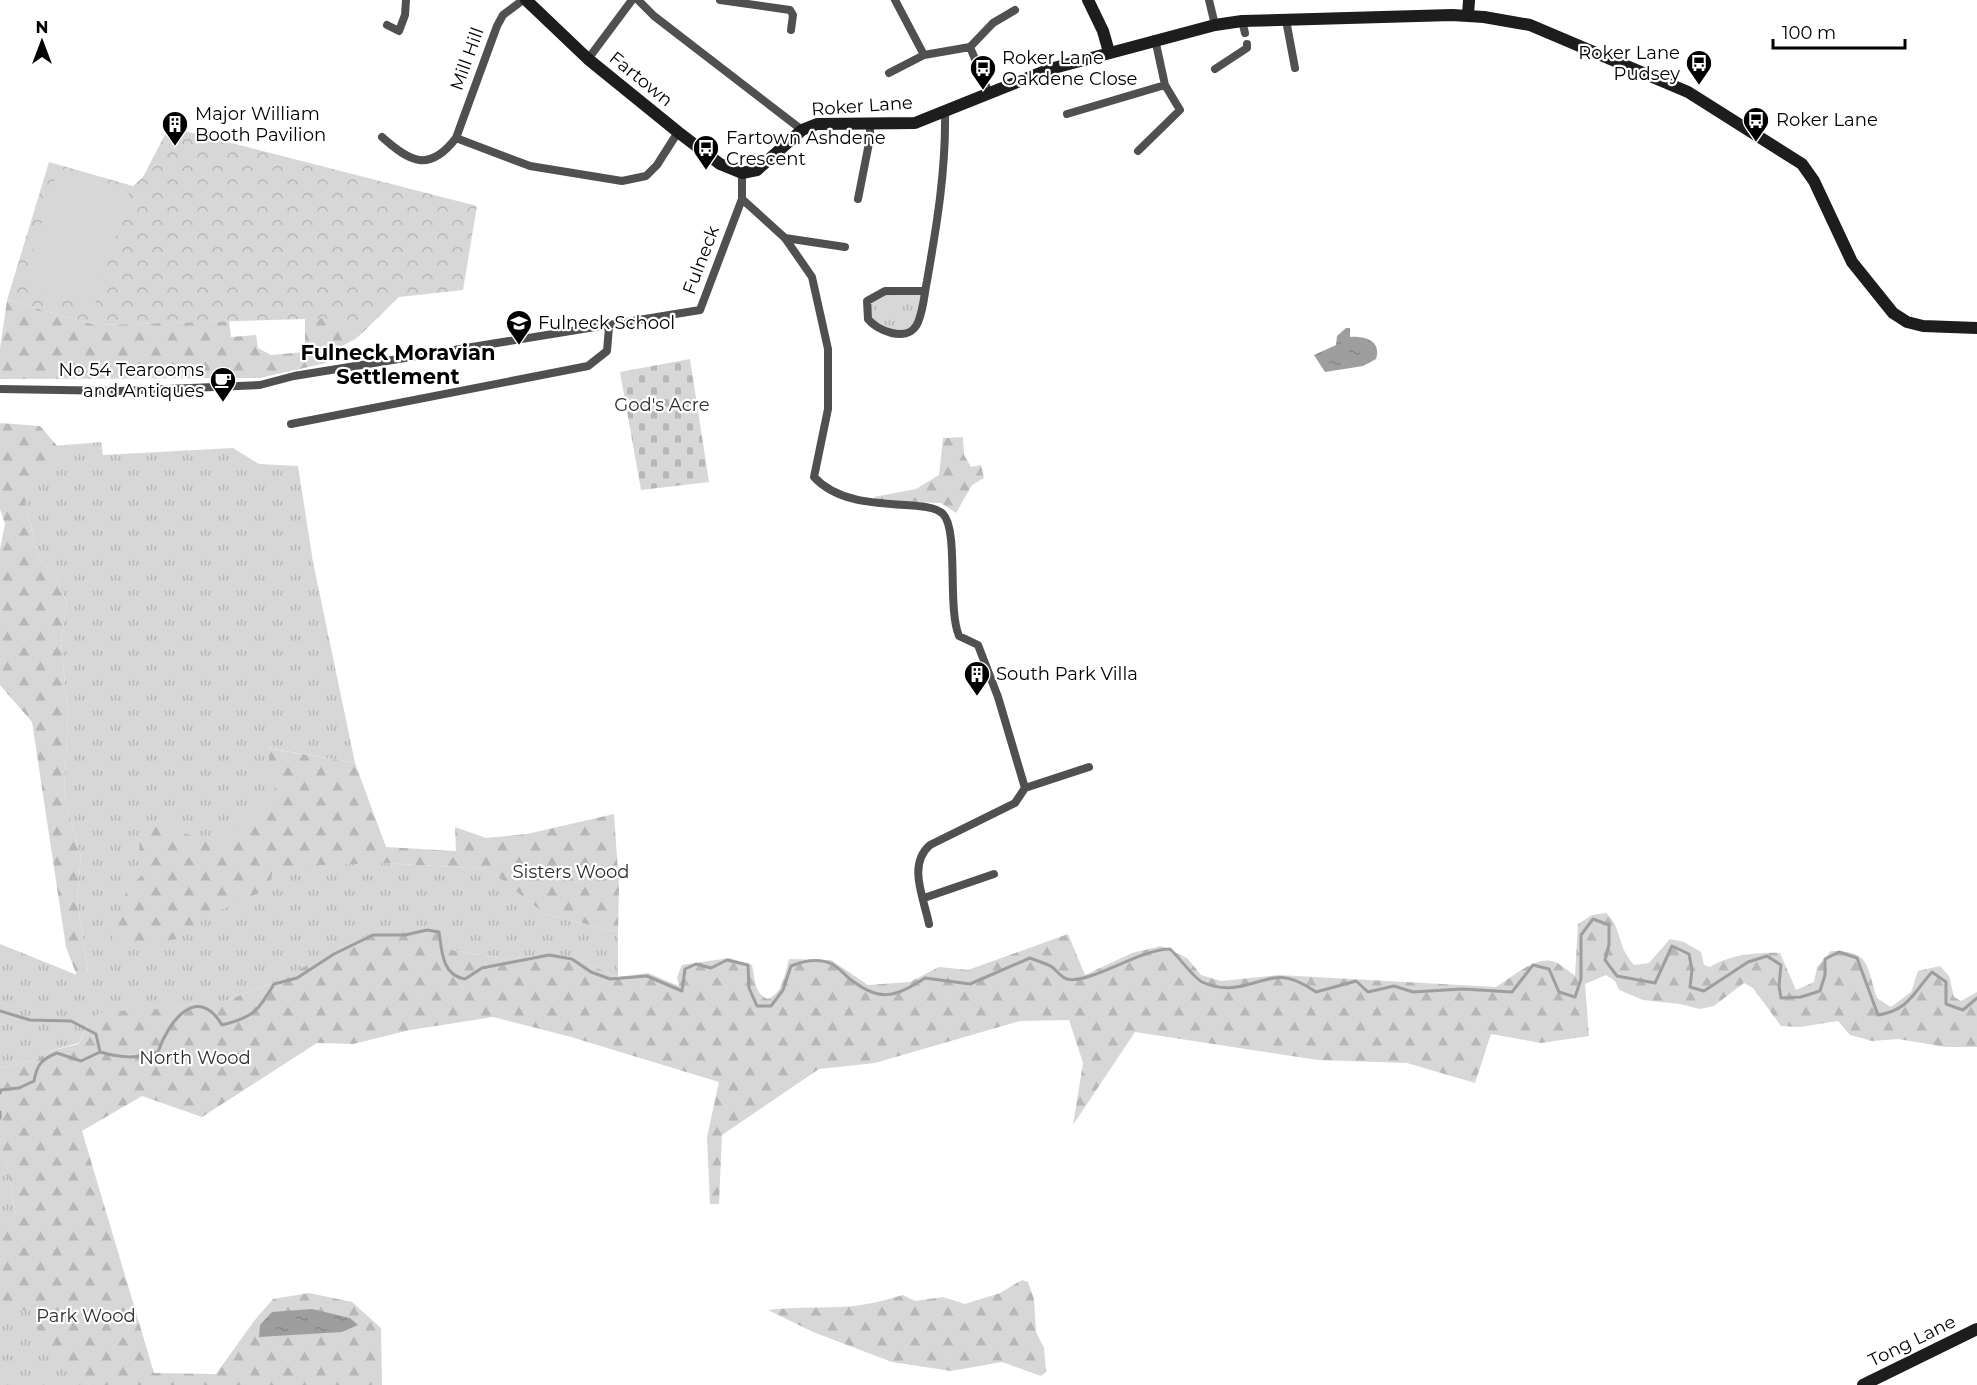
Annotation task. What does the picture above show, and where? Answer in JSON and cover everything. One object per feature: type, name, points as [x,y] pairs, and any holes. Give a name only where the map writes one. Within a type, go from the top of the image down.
[{"type":"street","points":[[387,25],[399,31],[405,15],[406,0]]},
{"type":"street","name":"Fartown","points":[[525,0],[588,59],[678,132],[720,164],[742,173]]},
{"type":"street","name":"Mill Hill","points":[[456,138],[496,26],[503,15],[525,0]]},
{"type":"street","points":[[588,59],[632,0]]},
{"type":"street","points":[[638,0],[654,16],[802,130]]},
{"type":"street","points":[[720,0],[790,10],[793,15],[791,30]]},
{"type":"street","points":[[895,0],[924,55]]},
{"type":"street","points":[[1088,0],[1103,31],[1109,52]]},
{"type":"street","points":[[1209,0],[1215,25]]},
{"type":"street","points":[[1468,15],[1469,0]]},
{"type":"street","points":[[889,73],[924,55],[970,47],[993,23],[1015,10]]},
{"type":"street","name":"Roker Lane","points":[[742,173],[757,170],[770,161],[802,130],[817,124],[915,123],[1050,69],[1155,39],[1215,25],[1244,27],[1286,20],[1468,15],[1530,25],[1646,72],[1688,92],[1738,125],[1786,151],[1806,168],[1835,222],[1852,262],[1893,313],[1907,322],[1923,326],[1977,328]]},
{"type":"street","points":[[1286,20],[1295,68]]},
{"type":"street","points":[[1137,151],[1180,110],[1165,85],[1155,39]]},
{"type":"street","points":[[1215,69],[1233,60],[1247,48],[1248,44]]},
{"type":"street","points":[[970,47],[989,93]]},
{"type":"street","points":[[1067,114],[1165,85]]},
{"type":"street","points":[[925,291],[878,292],[867,301],[868,319],[878,328],[910,333],[918,324],[925,291],[944,185],[945,112]]},
{"type":"street","points":[[858,198],[870,138],[870,125]]},
{"type":"street","points":[[382,137],[393,142],[414,160],[431,160],[447,149],[456,138],[530,166],[622,181],[646,176],[657,165],[678,132]]},
{"type":"street","name":"Fulneck","points":[[0,389],[119,391],[260,385],[294,376],[609,327],[700,310],[742,199],[742,173]]},
{"type":"street","points":[[742,199],[785,238],[812,277],[828,349],[828,410],[814,477],[822,487],[849,499],[871,504],[932,509],[944,514],[950,536],[953,623],[959,636],[978,645],[998,697],[1025,788]]},
{"type":"street","points":[[785,238],[845,248]]},
{"type":"street","points":[[291,424],[588,366],[607,351],[609,327]]},
{"type":"street","points":[[929,924],[917,871],[920,854],[930,845],[1015,803],[1025,788],[1089,767]]},
{"type":"street","points":[[924,898],[994,874]]},
{"type":"street","name":"Tong Lane","points":[[1863,1385],[1977,1329]]},
{"type":"green space","points":[[169,127],[477,206],[463,290],[399,297],[357,338],[341,318],[96,325],[7,300],[49,162],[133,186],[143,177]]},
{"type":"green space","points":[[58,168],[130,190],[94,307],[23,285]]},
{"type":"green space","points":[[925,291],[910,333],[878,328],[866,307],[872,296]]},
{"type":"green space","points":[[7,300],[96,325],[229,321],[231,337],[256,335],[258,348],[271,355],[305,352],[305,317],[342,318],[357,338],[330,353],[326,363],[260,378],[0,379],[0,349]]},
{"type":"green space","name":"God's Acre","points":[[690,359],[709,482],[641,490],[620,372]]},
{"type":"green space","points":[[0,423],[40,426],[59,448],[25,501],[38,558],[56,578],[67,603],[61,642],[68,716],[64,796],[81,857],[77,899],[88,972],[77,976],[66,947],[32,722],[0,685],[0,549],[5,524],[0,509]]},
{"type":"green space","points":[[963,437],[964,455],[971,467],[981,465],[984,478],[972,485],[956,513],[941,503],[875,501],[874,497],[916,489],[939,475],[943,438]]},
{"type":"green space","points":[[101,442],[103,455],[233,448],[259,464],[298,466],[313,562],[355,763],[268,748],[298,864],[383,863],[489,869],[545,914],[618,932],[618,977],[575,958],[553,954],[506,959],[452,950],[269,984],[223,1002],[196,1002],[175,1008],[89,1021],[79,1043],[46,1052],[37,1060],[0,1068],[0,944],[77,975],[88,971],[77,899],[81,857],[64,796],[68,716],[61,642],[67,603],[56,578],[38,558],[25,501],[41,473],[42,447]]},
{"type":"green space","name":"Sisters Wood","points":[[267,748],[355,763],[386,847],[456,851],[455,827],[486,838],[527,834],[614,814],[619,886],[618,932],[545,914],[488,869],[383,863],[273,867],[270,888],[210,915],[176,939],[142,947],[110,946],[126,892],[142,875],[143,864],[139,853],[140,832],[163,825],[203,840],[230,840],[252,811],[267,812],[276,795]]},
{"type":"green space","name":"North Wood","points":[[1606,913],[1615,924],[1624,950],[1634,965],[1649,963],[1670,939],[1684,942],[1701,952],[1704,965],[1710,967],[1744,955],[1780,953],[1796,990],[1814,982],[1817,967],[1831,951],[1844,951],[1854,953],[1865,962],[1877,998],[1891,1007],[1911,992],[1918,971],[1940,966],[1949,976],[1954,997],[1961,1001],[1977,992],[1977,1047],[1946,1047],[1898,1039],[1872,1041],[1850,1035],[1838,1021],[1800,1027],[1781,1026],[1753,988],[1744,983],[1714,1006],[1700,1009],[1680,1004],[1643,1000],[1619,990],[1615,981],[1606,975],[1585,984],[1589,1036],[1541,1043],[1491,1034],[1475,1083],[1407,1063],[1318,1060],[1135,1032],[1073,1125],[1083,1063],[1069,1020],[1020,1021],[875,1063],[819,1069],[722,1135],[719,1204],[710,1204],[707,1137],[719,1082],[571,1037],[493,1017],[410,1030],[353,1044],[317,1043],[202,1117],[142,1096],[82,1131],[154,1373],[216,1374],[254,1321],[273,1299],[309,1293],[352,1302],[381,1328],[382,1385],[90,1385],[41,1344],[32,1309],[0,1313],[0,1218],[16,1215],[5,1155],[0,1159],[0,1068],[37,1060],[46,1052],[79,1044],[89,1021],[101,1012],[174,1008],[196,1002],[223,1002],[269,984],[373,933],[429,927],[450,934],[452,950],[506,959],[553,954],[575,958],[618,977],[648,973],[679,986],[677,977],[682,965],[729,958],[752,965],[758,989],[763,997],[768,999],[780,987],[789,959],[831,960],[868,985],[910,982],[939,967],[968,970],[1068,934],[1085,975],[1132,953],[1161,946],[1187,958],[1201,975],[1221,981],[1279,975],[1496,987],[1524,968],[1540,961],[1555,962],[1575,976],[1578,924],[1592,915]]},
{"type":"green space","points":[[5,1154],[41,1343],[90,1385],[0,1385],[0,1159]]},
{"type":"green space","points":[[1022,1280],[1028,1282],[1034,1299],[1036,1332],[1044,1348],[1046,1371],[1041,1376],[1002,1362],[951,1371],[892,1362],[813,1332],[768,1310],[846,1307],[903,1295],[915,1301],[943,1297],[965,1304],[1000,1293]]},
{"type":"water","points":[[1346,328],[1350,328],[1350,337],[1361,337],[1374,343],[1376,359],[1363,366],[1325,372],[1314,355],[1336,345],[1337,336]]},
{"type":"water","points":[[312,1309],[350,1318],[358,1325],[342,1332],[259,1337],[260,1325],[272,1312]]},
{"type":"waterway","points":[[100,1052],[129,1057],[158,1052],[176,1019],[193,1007],[203,1007],[212,1013],[222,1025],[233,1022],[254,1012],[274,984],[297,978],[334,954],[373,935],[405,935],[427,930],[439,932],[442,955],[447,968],[457,977],[465,979],[482,968],[549,955],[572,959],[591,972],[610,979],[647,976],[682,991],[685,969],[696,964],[711,968],[727,960],[748,965],[749,988],[757,1006],[771,1006],[783,990],[791,966],[806,962],[822,961],[832,964],[860,986],[887,995],[905,990],[925,978],[970,984],[1030,958],[1050,966],[1067,979],[1076,979],[1088,977],[1144,955],[1170,949],[1199,980],[1222,988],[1238,987],[1280,977],[1296,981],[1316,992],[1356,981],[1368,992],[1394,986],[1413,992],[1462,989],[1512,992],[1533,965],[1549,969],[1559,992],[1575,997],[1581,979],[1581,935],[1593,919],[1609,925],[1609,945],[1605,960],[1617,976],[1655,983],[1672,946],[1689,954],[1692,970],[1690,987],[1704,991],[1748,962],[1767,956],[1781,965],[1779,986],[1781,998],[1801,997],[1820,991],[1825,975],[1825,959],[1839,952],[1857,958],[1878,1015],[1904,1005],[1932,972],[1946,982],[1946,1004],[1963,1010],[1977,998]]},
{"type":"waterway","points":[[0,1011],[30,1020],[71,1021],[96,1034],[100,1052]]},
{"type":"waterway","points":[[0,1093],[1,1090],[19,1088],[34,1081],[41,1063],[57,1053],[81,1061],[100,1052]]},
{"type":"waterway","points":[[0,1112],[0,1118]]},
{"type":"place","name":"Roker Lane Pudsey","points":[[1699,86]]},
{"type":"place","name":"Roker Lane Oakdene Close","points":[[983,91]]},
{"type":"place","name":"Roker Lane","points":[[1756,143]]},
{"type":"place","name":"Major William Booth Pavilion","points":[[175,147]]},
{"type":"place","name":"Fartown Ashdene Crescent","points":[[706,171]]},
{"type":"place","name":"Fulneck School","points":[[519,346]]},
{"type":"place","name":"No 54 Tearooms and Antiques","points":[[223,403]]},
{"type":"place","name":"South Park Villa","points":[[977,697]]},
{"type":"district","name":"Fulneck Moravian Settlement","points":[[398,365]]},
{"type":"park label","name":"Park Wood","points":[[86,1316]]}]
